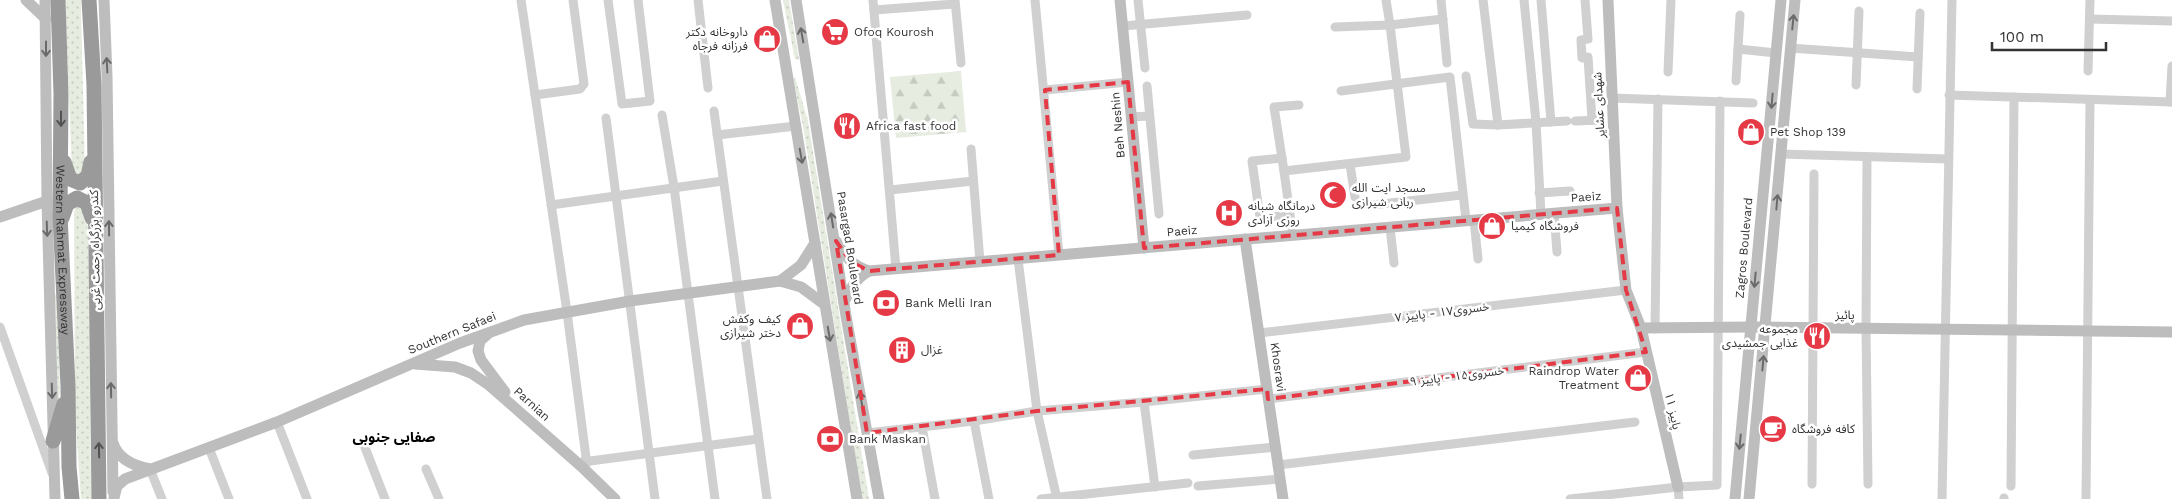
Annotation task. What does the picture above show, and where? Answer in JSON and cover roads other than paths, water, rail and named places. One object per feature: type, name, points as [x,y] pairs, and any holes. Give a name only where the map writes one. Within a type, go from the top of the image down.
[{"type":"highway","name":"Western Rahmat Expressway","points":[[58,0],[61,232],[68,386],[69,467],[72,499]]},
{"type":"highway","points":[[89,0],[94,85],[96,231],[109,499]]},
{"type":"highway","points":[[61,146],[68,176],[73,182],[80,182],[88,176],[94,144]]},
{"type":"highway","points":[[61,232],[65,208],[68,202],[77,198],[82,199],[88,206],[96,231]]},
{"type":"highway","points":[[53,442],[68,386]]},
{"type":"street","points":[[26,0],[46,20]]},
{"type":"street","points":[[45,0],[46,201],[55,499]]},
{"type":"street","name":"کندرو بزرگراه رحمت غربی","points":[[104,0],[107,76],[112,439],[109,499]]},
{"type":"street","points":[[521,0],[567,312],[586,457],[582,467]]},
{"type":"street","points":[[535,95],[580,89],[584,81],[573,0]]},
{"type":"street","points":[[608,0],[622,104],[650,101],[638,0]]},
{"type":"street","points":[[698,0],[708,88]]},
{"type":"street","points":[[775,0],[857,499]]},
{"type":"street","name":"Pasargad Boulevard","points":[[796,0],[836,241],[844,302],[879,499]]},
{"type":"street","points":[[1035,0],[1059,255]]},
{"type":"street","name":"Beh Neshin","points":[[1120,0],[1144,248]]},
{"type":"street","points":[[1138,0],[1144,68]]},
{"type":"street","points":[[1284,171],[1406,158],[1386,0]]},
{"type":"street","points":[[1441,0],[1447,64]]},
{"type":"street","points":[[1483,0],[1498,125]]},
{"type":"street","points":[[1524,0],[1536,122],[1541,214]]},
{"type":"street","points":[[1541,0],[1551,122]]},
{"type":"street","points":[[1466,76],[1473,124],[1498,125],[1597,120],[1588,57],[1582,58],[1581,40],[1588,39],[1585,0]]},
{"type":"street","name":"شهدای عشایر","points":[[1608,0],[1617,208]]},
{"type":"street","points":[[1668,72],[1671,0]]},
{"type":"street","name":"Zagros Boulevard","points":[[1735,499],[1781,0]]},
{"type":"street","points":[[1749,499],[1761,388],[1795,0]]},
{"type":"street","points":[[1942,499],[1952,0]]},
{"type":"street","points":[[2088,72],[2090,0]]},
{"type":"street","points":[[896,269],[874,5],[955,2],[961,63]]},
{"type":"street","points":[[1856,85],[1859,11]]},
{"type":"street","points":[[1917,90],[1920,13]]},
{"type":"street","points":[[1123,26],[1247,15]]},
{"type":"street","points":[[1736,81],[1740,16]]},
{"type":"street","points":[[2090,19],[2172,21]]},
{"type":"street","points":[[1335,27],[1390,25],[1443,20]]},
{"type":"street","points":[[1790,48],[1918,57]]},
{"type":"street","points":[[1738,49],[1776,53]]},
{"type":"street","points":[[1949,95],[2171,102],[2172,66]]},
{"type":"street","points":[[787,73],[808,69]]},
{"type":"street","points":[[1341,91],[1397,82],[1450,77],[1462,195],[1470,220],[1478,260]]},
{"type":"street","points":[[1774,78],[1787,80]]},
{"type":"street","points":[[1044,90],[1128,82]]},
{"type":"street","points":[[1147,86],[1159,214]]},
{"type":"street","points":[[2011,486],[2014,97]]},
{"type":"street","points":[[1612,98],[1753,103]]},
{"type":"street","points":[[1655,329],[1658,99]]},
{"type":"street","points":[[2086,498],[2090,100]]},
{"type":"street","points":[[1570,499],[1678,487],[1717,485],[1720,101]]},
{"type":"street","points":[[1292,235],[1274,107],[1299,105]]},
{"type":"street","points":[[714,111],[767,499]]},
{"type":"street","points":[[662,115],[674,187],[715,499]]},
{"type":"street","points":[[1131,117],[1150,116]]},
{"type":"street","points":[[606,118],[655,499]]},
{"type":"street","points":[[717,135],[796,126]]},
{"type":"street","points":[[971,149],[980,262]]},
{"type":"street","points":[[1781,154],[1948,159]]},
{"type":"street","points":[[1867,157],[1866,329],[1868,484]]},
{"type":"street","points":[[1282,158],[1252,161],[1260,218],[1290,215]]},
{"type":"street","points":[[1350,164],[1355,197]]},
{"type":"street","points":[[1812,484],[1814,174]]},
{"type":"street","points":[[551,205],[723,181]]},
{"type":"street","points":[[890,190],[973,181]]},
{"type":"street","points":[[1539,193],[1570,191]]},
{"type":"street","points":[[1373,205],[1462,195]]},
{"type":"street","points":[[0,217],[46,201]]},
{"type":"street","points":[[1617,208],[1626,290],[1641,328]]},
{"type":"street","name":"Paeiz","points":[[869,271],[1617,208]]},
{"type":"street","points":[[1554,213],[1557,252]]},
{"type":"street","points":[[1390,227],[1394,263]]},
{"type":"street","name":"Khosravi","points":[[1245,239],[1283,499]]},
{"type":"street","points":[[836,241],[851,262],[859,268],[869,271]]},
{"type":"street","points":[[780,281],[801,265],[815,243]]},
{"type":"street","points":[[1757,258],[1772,260]]},
{"type":"street","points":[[1018,259],[1037,411],[1057,498]]},
{"type":"street","points":[[844,302],[852,285],[860,276],[869,271]]},
{"type":"street","points":[[780,281],[800,287],[824,304]]},
{"type":"street","name":"Southern Safaei","points":[[109,499],[122,480],[276,422],[491,331],[524,320],[687,292],[780,281]]},
{"type":"street","name":"خسروى۱۷ - پاییز ۷","points":[[1259,333],[1626,290]]},
{"type":"street","points":[[0,327],[54,478]]},
{"type":"street","name":"پائیز","points":[[1641,328],[1751,327],[2172,332]]},
{"type":"street","name":"پاییز ۱۱","points":[[1641,328],[1678,487],[1679,499]]},
{"type":"street","points":[[491,331],[480,341],[479,355],[521,413]]},
{"type":"street","name":"خسروى۱۵ - پاییز ۹","points":[[867,433],[974,421],[1037,411],[1268,394],[1646,352]]},
{"type":"street","name":"Parnian","points":[[414,364],[455,367],[471,373],[490,385],[615,499]]},
{"type":"street","points":[[1746,386],[1761,388]]},
{"type":"street","points":[[1144,402],[1155,488]]},
{"type":"street","points":[[974,421],[989,499]]},
{"type":"street","points":[[276,422],[307,499]]},
{"type":"street","points":[[1278,465],[1635,422]]},
{"type":"street","points":[[922,427],[935,499]]},
{"type":"street","points":[[112,439],[116,451],[125,460],[150,469],[162,499]]},
{"type":"street","points":[[582,467],[590,461],[758,439]]},
{"type":"street","points":[[364,445],[385,499]]},
{"type":"street","points":[[1193,455],[1276,447]]},
{"type":"street","points":[[209,448],[229,499]]},
{"type":"street","points":[[426,469],[437,495]]},
{"type":"street","points":[[1198,486],[1280,479]]},
{"type":"street","points":[[1041,499],[1127,495],[1188,483]]},
{"type":"place","name":"Ofoq Kourosh","points":[[835,32]]},
{"type":"place","name":"داروخانه دکتر فرزانه فرجاه","points":[[767,39]]},
{"type":"place","name":"Africa fast food","points":[[847,126]]},
{"type":"place","name":"Pet Shop 139","points":[[1751,132]]},
{"type":"place","name":"مسجد ایت الله ربانی شیرازی","points":[[1333,195]]},
{"type":"place","name":"درمانگاه شبانه روزی آزادی","points":[[1229,213]]},
{"type":"place","name":"فروشگاه کیمیا","points":[[1492,226]]},
{"type":"place","name":"Bank Melli Iran","points":[[886,303]]},
{"type":"place","name":"کیف وکفش دختر شیرازی","points":[[800,326]]},
{"type":"place","name":"مجموعه غذایی جمشیدی","points":[[1817,336]]},
{"type":"place","name":"غزال","points":[[902,350]]},
{"type":"place","name":"Raindrop Water Treatment","points":[[1638,378]]},
{"type":"place","name":"کافه فروشگاه","points":[[1773,429]]},
{"type":"place","name":"Bank Maskan","points":[[830,439]]},
{"type":"district","name":"صفایی جنوبی","points":[[394,437]]}]
